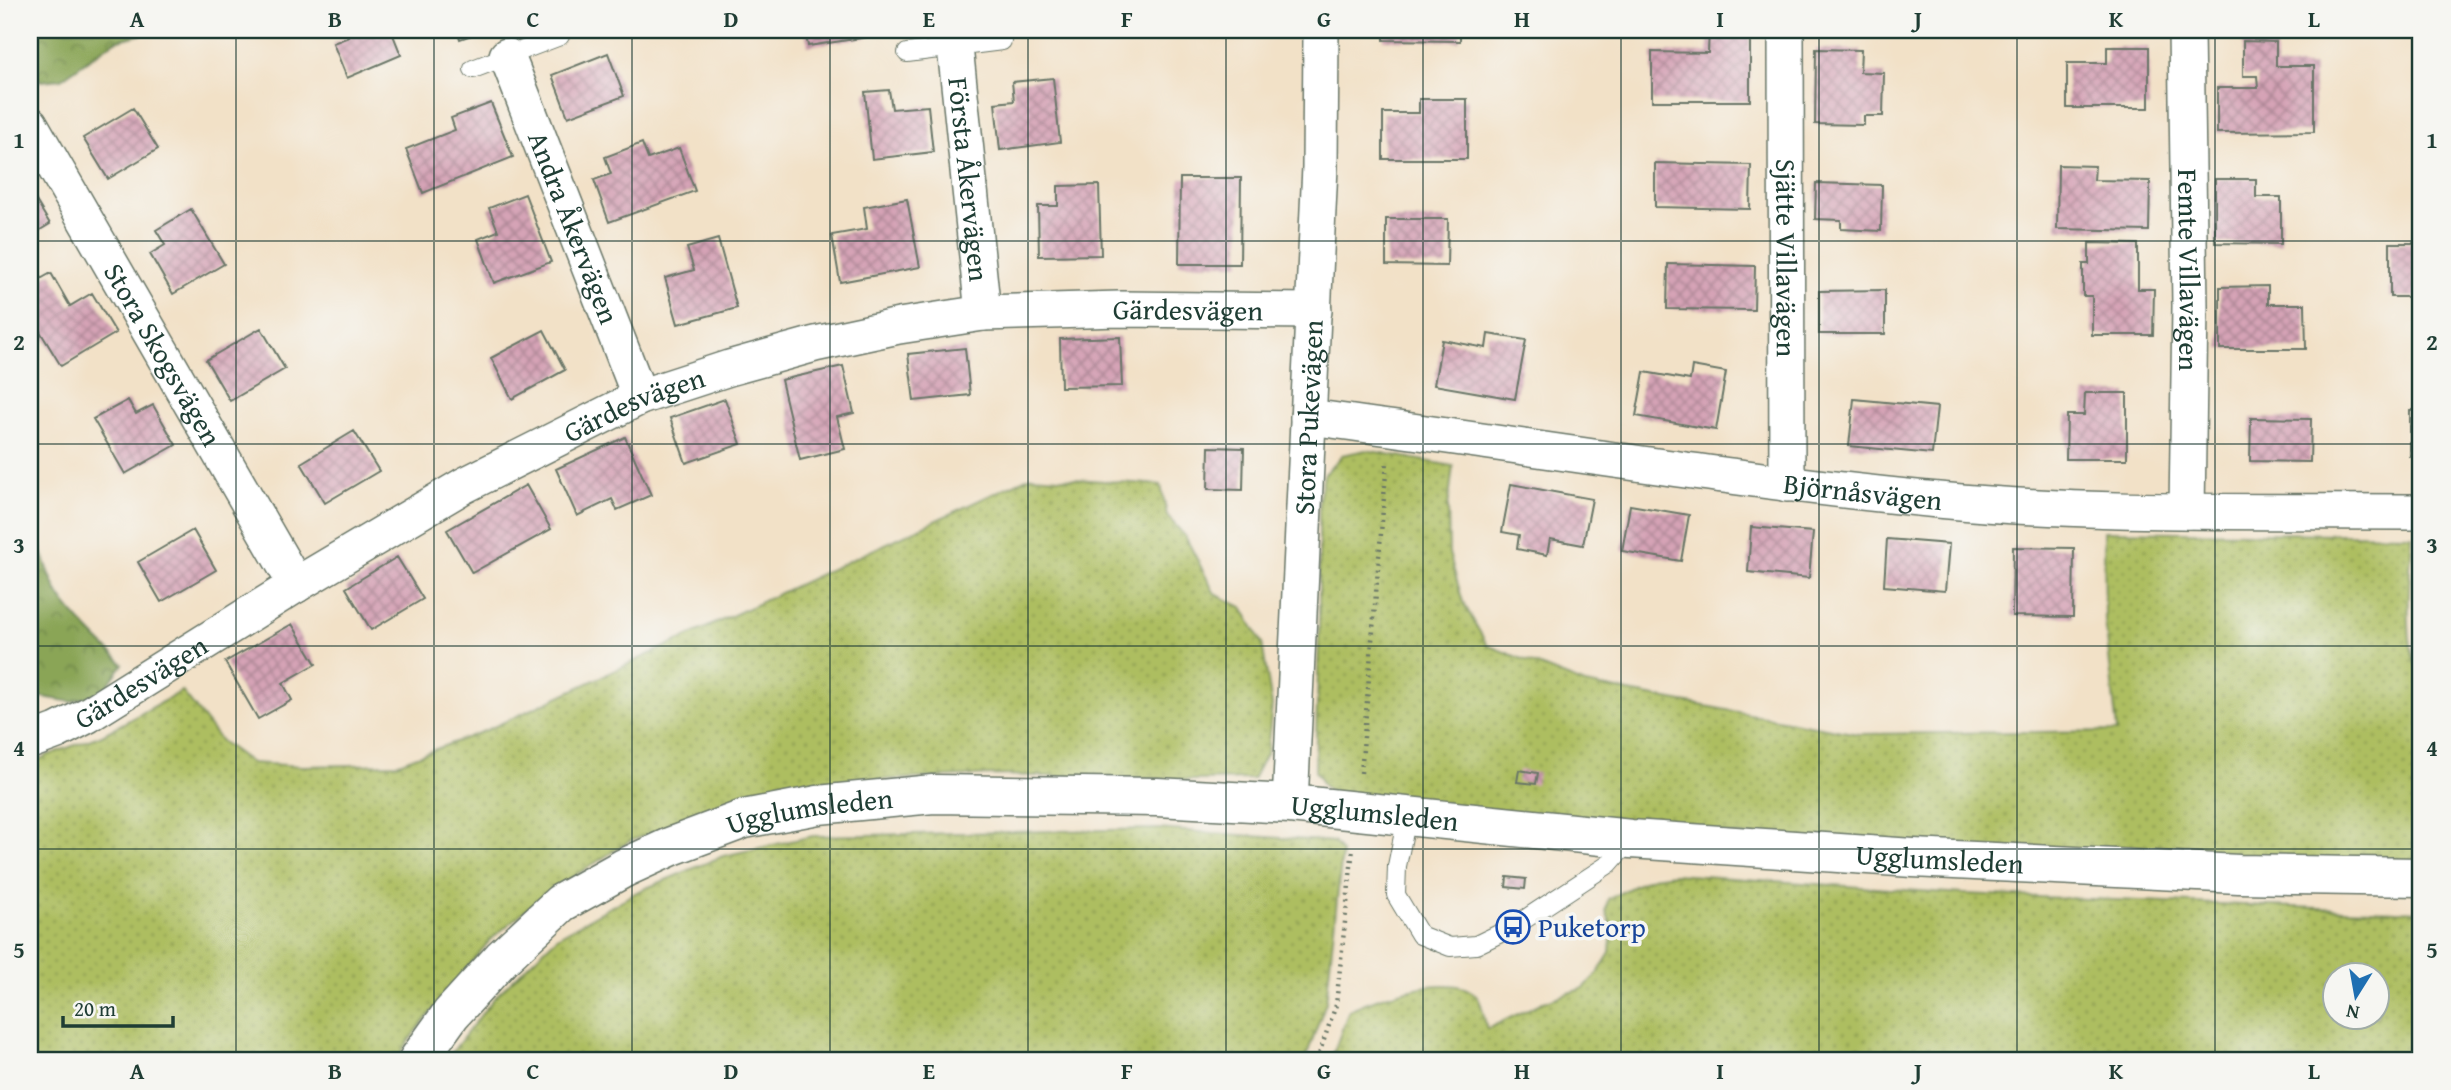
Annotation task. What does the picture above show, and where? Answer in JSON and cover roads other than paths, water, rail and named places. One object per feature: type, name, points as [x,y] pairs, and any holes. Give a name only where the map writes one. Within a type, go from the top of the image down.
[{"type":"street","name":"Stora Pukevägen","points":[[1290,804],[1320,167],[1321,30]]},
{"type":"street","name":"Sjätte Villavägen","points":[[1786,30],[1787,484]]},
{"type":"street","name":"Femte Villavägen","points":[[2186,30],[2190,306],[2187,511]]},
{"type":"street","name":"Första Åkervägen","points":[[955,47],[983,313]]},
{"type":"street","name":"Andra Åkervägen","points":[[506,56],[640,397]]},
{"type":"street","name":"Stora Skogsvägen","points":[[30,124],[296,585]]},
{"type":"street","name":"Gärdesvägen","points":[[30,741],[88,715],[296,585],[463,486],[640,397],[815,344],[899,326],[983,313],[1120,309],[1314,311]]},
{"type":"street","name":"Björnåsvägen","points":[[1308,417],[1787,484],[1940,500],[2071,509],[2421,512]]},
{"type":"street","name":"Ugglumsleden","points":[[418,1060],[459,1005],[502,958],[561,903],[624,868],[672,846],[744,819],[818,805],[933,794],[1157,797],[1290,804],[1632,839],[1913,858],[2239,874],[2421,877]]},
{"type":"lane","points":[[473,69],[560,36]]},
{"type":"lane","points":[[907,53],[1002,41]]},
{"type":"lane","points":[[1407,817],[1397,866],[1396,895],[1420,935],[1450,947],[1476,945],[1513,928],[1609,864],[1632,839]]},
{"type":"place","name":"Puketorp","points":[[1513,927]]}]
